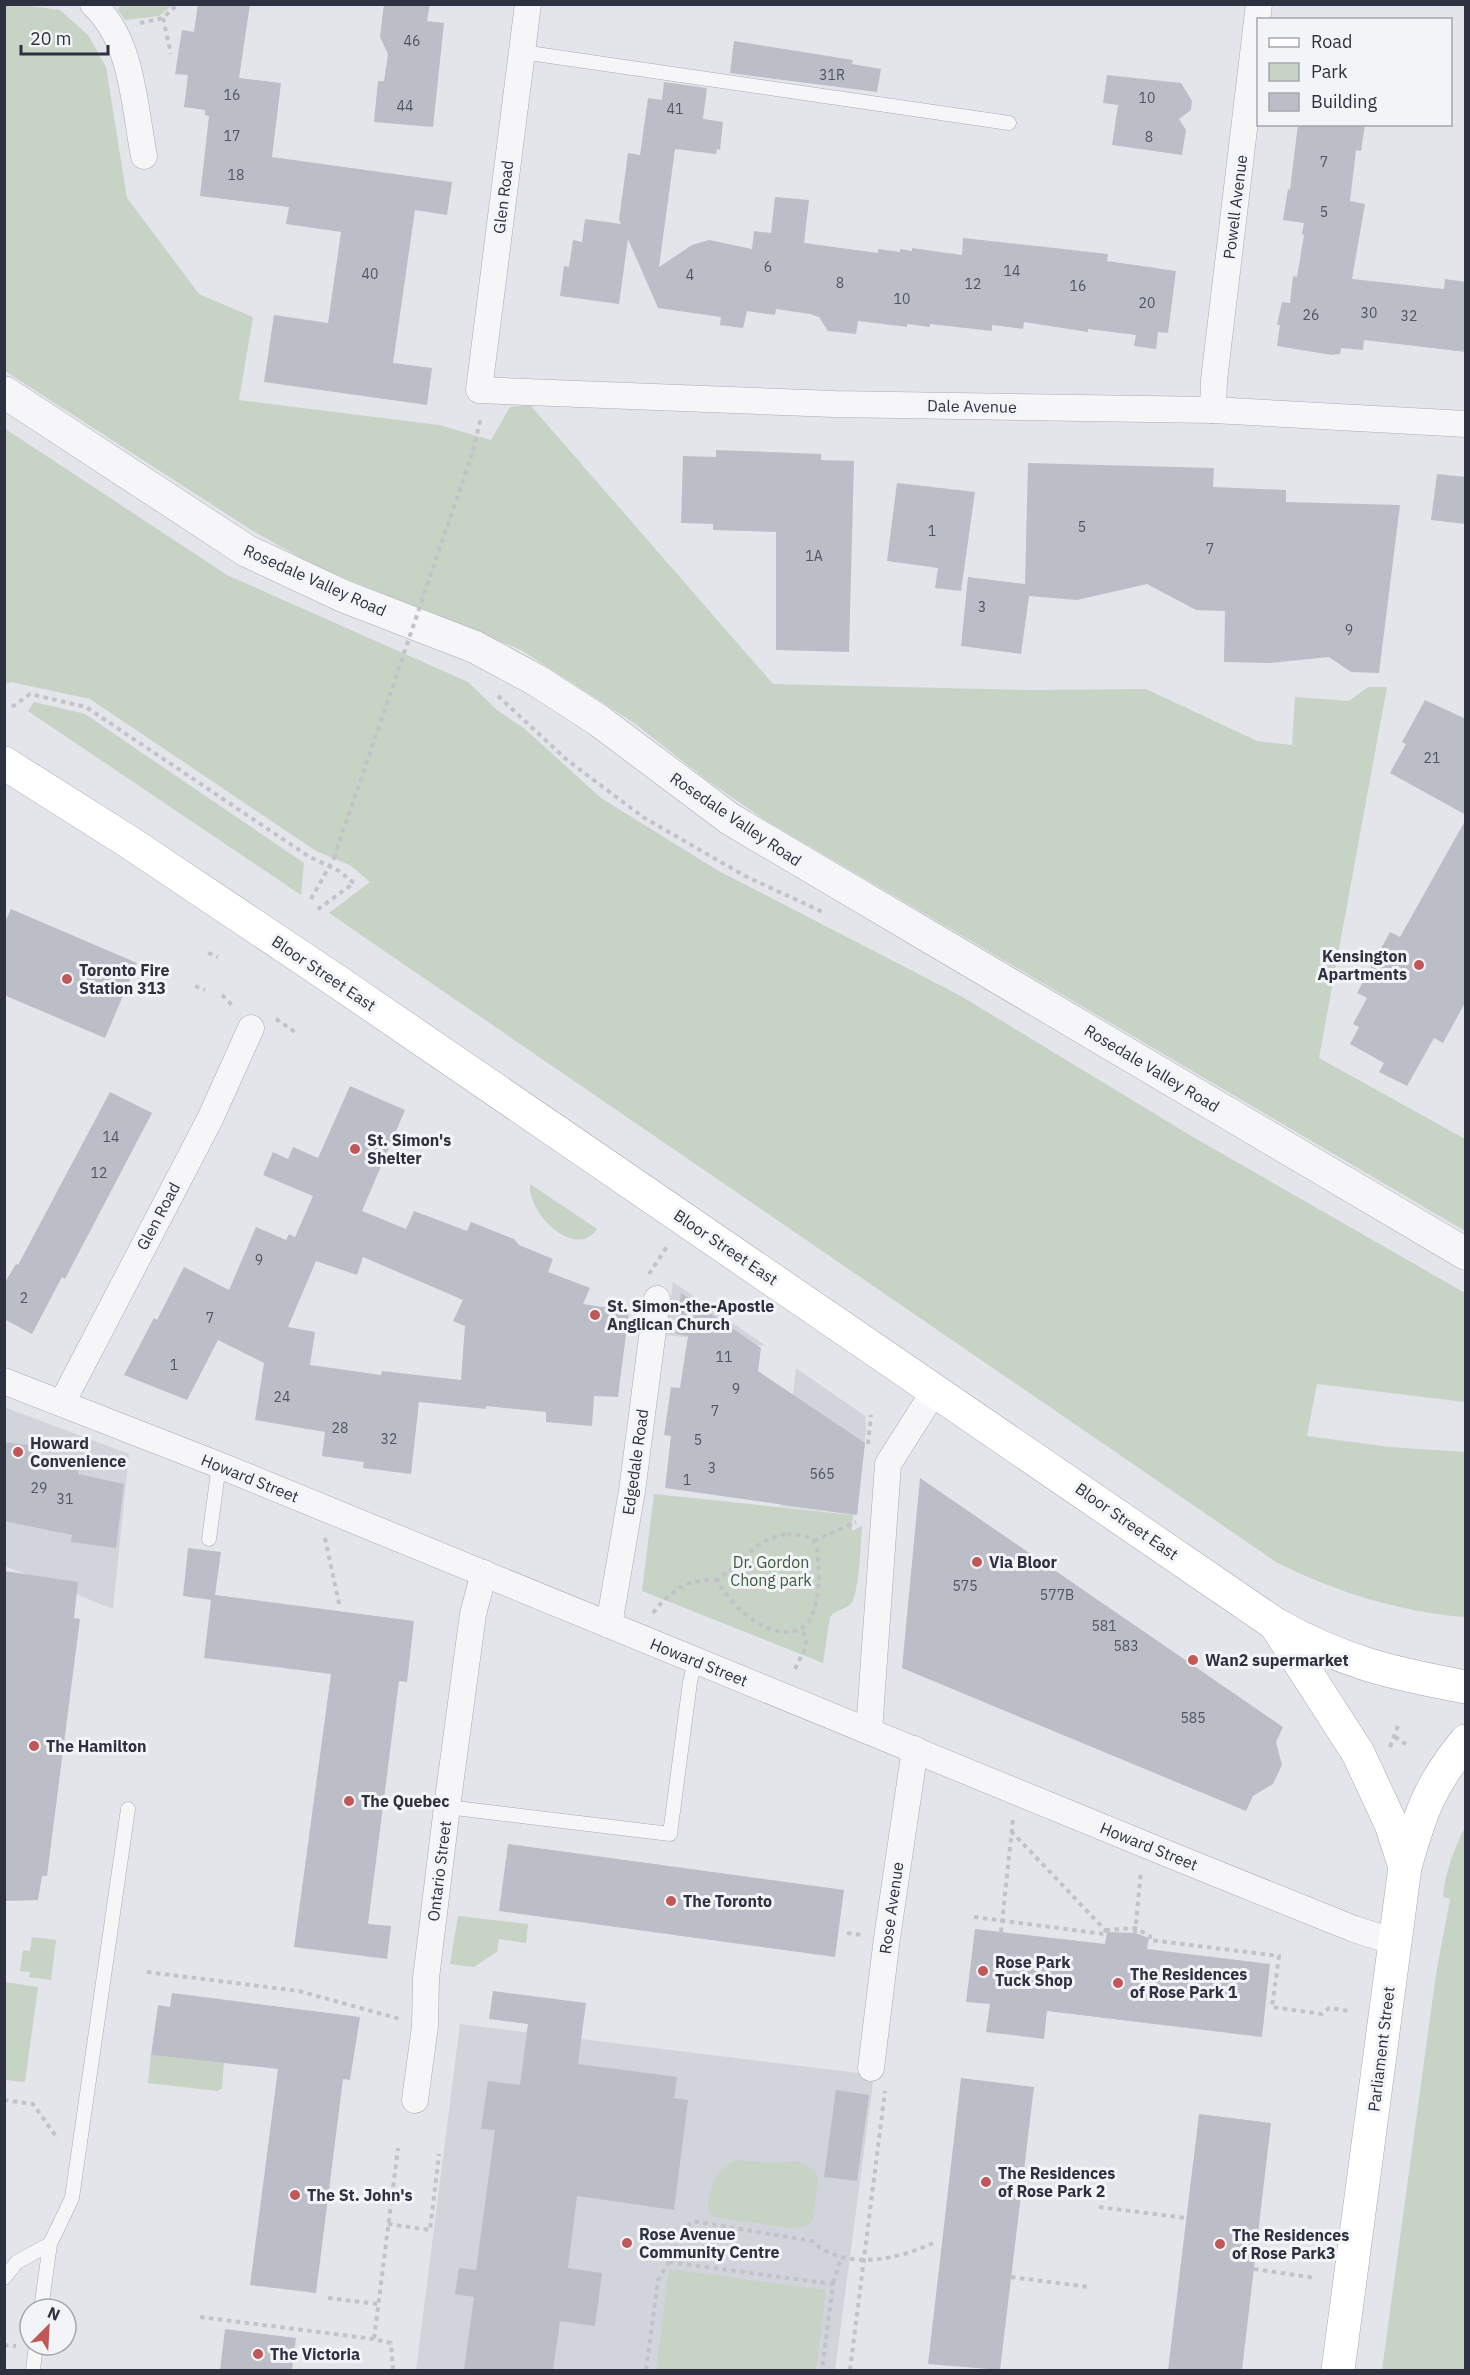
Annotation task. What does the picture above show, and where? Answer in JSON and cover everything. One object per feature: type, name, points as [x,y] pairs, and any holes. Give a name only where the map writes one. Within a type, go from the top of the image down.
[{"type":"main road","name":"Bloor Street East","points":[[4,763],[129,842],[338,982],[1275,1624],[1311,1644],[1366,1666],[1466,1687]]},
{"type":"main road","points":[[1275,1624],[1358,1753],[1391,1824],[1405,1867]]},
{"type":"main road","name":"Parliament Street","points":[[1338,2370],[1405,1867],[1421,1811],[1446,1766],[1466,1741]]},
{"type":"street","points":[[93,4],[112,26],[122,44],[144,156]]},
{"type":"street","name":"Glen Road","points":[[479,390],[528,4]]},
{"type":"street","name":"Powell Avenue","points":[[1213,410],[1214,380],[1257,21]]},
{"type":"street","name":"Dale Avenue","points":[[479,390],[834,404],[1213,410],[1466,424]]},
{"type":"street","name":"Rosedale Valley Road","points":[[4,392],[247,551],[343,596],[475,648],[536,680],[598,720],[730,819],[1466,1254]]},
{"type":"street","name":"Glen Road","points":[[62,1403],[210,1119],[254,1019]]},
{"type":"street","name":"Edgedale Road","points":[[609,1625],[632,1491],[657,1299]]},
{"type":"street","name":"Howard Street","points":[[4,1381],[219,1465],[1184,1861],[1395,1942]]},
{"type":"street","points":[[869,1731],[888,1464],[935,1390]]},
{"type":"street","name":"Ontario Street","points":[[415,2100],[425,2026],[426,1978],[447,1808],[473,1614],[484,1573]]},
{"type":"street","name":"Rose Avenue","points":[[878,2074],[915,1749]]},
{"type":"lane","points":[[522,51],[1009,123]]},
{"type":"lane","points":[[209,1539],[219,1465]]},
{"type":"lane","points":[[447,1808],[670,1834],[690,1682],[695,1661]]},
{"type":"lane","points":[[43,2297],[50,2244],[72,2198],[128,1809]]},
{"type":"lane","points":[[4,2278],[17,2262],[50,2244]]},
{"type":"path","points":[[147,22],[163,18],[178,4]]},
{"type":"path","points":[[163,18],[171,54]]},
{"type":"path","points":[[311,899],[334,858],[473,451],[481,424],[479,390]]},
{"type":"path","points":[[12,707],[30,694],[86,707],[308,856],[339,871],[354,883],[317,910]]},
{"type":"path","points":[[208,953],[218,957]]},
{"type":"path","points":[[195,986],[205,990]]},
{"type":"path","points":[[222,995],[254,1019],[298,1034]]},
{"type":"path","points":[[867,1452],[871,1415]]},
{"type":"path","points":[[814,1541],[856,1522],[860,1517]]},
{"type":"path","points":[[323,1528],[340,1608]]},
{"type":"path","points":[[653,1613],[673,1591],[703,1579],[717,1580],[760,1542],[772,1537],[806,1536],[814,1541],[818,1552],[820,1580],[815,1602],[802,1629],[807,1645],[795,1669]]},
{"type":"path","points":[[717,1580],[738,1607],[757,1623],[780,1631],[802,1629]]},
{"type":"path","points":[[1399,1723],[1395,1737],[1406,1744]]},
{"type":"path","points":[[1001,1932],[1014,1812]]},
{"type":"path","points":[[1011,1831],[1107,1931]]},
{"type":"path","points":[[1135,1931],[1142,1862]]},
{"type":"path","points":[[974,1917],[1104,1934],[1107,1931],[1135,1931],[1150,1936],[1150,1940],[1279,1956],[1272,2007],[1322,2014],[1329,2008],[1349,2011]]},
{"type":"path","points":[[147,1972],[299,1991],[401,2020]]},
{"type":"path","points":[[850,2370],[864,2259],[878,2074]]},
{"type":"path","points":[[4,2100],[33,2104],[76,2165]]},
{"type":"path","points":[[374,2339],[398,2148]]},
{"type":"path","points":[[388,2224],[430,2230],[439,2154]]},
{"type":"path","points":[[1100,2207],[1186,2218]]},
{"type":"path","points":[[646,2370],[657,2280],[669,2262],[682,2230],[693,2221],[812,2241],[823,2252],[841,2258],[902,2256],[933,2243]]},
{"type":"path","points":[[822,2370],[833,2284],[841,2258]]},
{"type":"path","points":[[669,2262],[833,2284]]},
{"type":"path","points":[[1254,2269],[1316,2278]]},
{"type":"path","points":[[1011,2277],[1089,2287]]},
{"type":"path","points":[[328,2298],[378,2304]]},
{"type":"path","points":[[200,2317],[391,2343],[393,2370]]},
{"type":"shaded area","points":[[673,1282],[766,1346],[665,1335]]},
{"type":"shaded area","points":[[796,1368],[865,1416],[866,1430],[857,1515],[780,1506]]},
{"type":"shaded area","points":[[4,1407],[129,1454],[113,1609],[5,1566]]},
{"type":"shaded area","points":[[460,2024],[874,2075],[835,2370],[416,2370]]},
{"type":"green space","points":[[120,4],[173,5],[159,16],[125,20],[118,10]]},
{"type":"green space","points":[[23,5],[60,10],[88,35],[106,67],[127,198],[199,294],[253,317],[239,400],[439,425],[491,440],[510,407],[530,405],[773,684],[1027,690],[1146,689],[1257,741],[1292,745],[1295,697],[1349,701],[1368,687],[1387,687],[1319,1058],[1465,1139],[1465,1231],[765,820],[708,781],[634,723],[521,650],[315,566],[253,531],[5,371],[4,6]]},
{"type":"green space","points":[[4,428],[227,575],[468,682],[497,710],[525,729],[601,798],[717,870],[961,996],[1193,1137],[1465,1293],[1465,1402],[1317,1384],[1307,1436],[1390,1447],[1465,1452],[1465,1617],[1416,1611],[1368,1599],[1321,1583],[1276,1562],[329,913],[370,882],[350,865],[316,851],[90,699],[11,682],[5,684]]},
{"type":"green space","points":[[34,702],[85,714],[304,863],[301,895],[28,711]]},
{"type":"green space","points":[[530,1184],[597,1229],[588,1237],[577,1240],[554,1229],[536,1208],[531,1196]]},
{"type":"green space","name":"Dr. Gordon Chong park","points":[[654,1494],[853,1515],[852,1531],[862,1526],[856,1588],[850,1605],[830,1617],[823,1663],[642,1591]]},
{"type":"green space","points":[[1465,1827],[1465,2370],[1382,2370],[1436,1974],[1450,1899],[1443,1897],[1444,1888],[1451,1861]]},
{"type":"green space","points":[[458,1916],[528,1924],[526,1943],[499,1939],[497,1952],[474,1967],[450,1964]]},
{"type":"green space","points":[[32,1937],[56,1940],[51,1980],[29,1977],[30,1972],[20,1971],[23,1950],[30,1951]]},
{"type":"green space","points":[[5,1982],[38,1987],[25,2082],[5,2080]]},
{"type":"green space","points":[[151,2055],[224,2063],[222,2088],[218,2091],[148,2083]]},
{"type":"green space","points":[[737,2160],[776,2163],[797,2161],[815,2171],[818,2180],[813,2221],[798,2229],[713,2217],[707,2208],[715,2179],[723,2168]]},
{"type":"green space","points":[[669,2269],[826,2290],[816,2370],[656,2370]]},
{"type":"building","points":[[198,4],[250,4],[239,78],[281,83],[272,157],[452,182],[447,215],[415,210],[393,363],[432,368],[427,405],[264,382],[274,315],[328,323],[341,232],[286,224],[289,207],[200,196],[209,116],[205,115],[205,110],[184,107],[188,75],[175,74],[182,30],[194,32]]},
{"type":"building","points":[[384,4],[430,4],[427,21],[444,23],[433,127],[374,122],[378,81],[384,81],[388,54],[380,37]]},
{"type":"building","points":[[734,41],[853,60],[852,64],[881,69],[877,92],[730,73]]},
{"type":"building","points":[[1107,75],[1181,83],[1192,101],[1191,110],[1179,119],[1186,130],[1182,155],[1112,145],[1118,105],[1103,103]]},
{"type":"building","points":[[664,82],[707,88],[703,119],[723,122],[720,150],[717,149],[716,154],[675,149],[659,267],[692,245],[709,240],[752,249],[754,231],[771,233],[775,197],[809,200],[804,243],[878,253],[878,249],[900,252],[900,249],[912,251],[912,248],[962,255],[963,238],[1108,254],[1107,261],[1176,271],[1168,333],[1158,332],[1156,349],[1134,346],[1136,335],[1088,329],[1088,332],[1024,322],[1023,329],[992,325],[992,331],[930,324],[930,327],[907,324],[907,327],[858,321],[856,334],[828,331],[819,317],[776,309],[775,315],[747,311],[743,328],[720,325],[721,317],[658,308],[628,239],[619,304],[560,296],[564,266],[569,267],[573,240],[582,242],[585,219],[621,224],[619,220],[628,153],[640,155],[648,98],[662,100]]},
{"type":"building","points":[[1298,126],[1365,126],[1361,151],[1356,150],[1350,201],[1365,204],[1352,279],[1444,289],[1445,279],[1466,282],[1466,352],[1364,340],[1363,350],[1341,348],[1340,354],[1332,355],[1277,346],[1280,325],[1277,325],[1282,302],[1290,303],[1293,276],[1297,277],[1304,235],[1302,234],[1304,223],[1283,220],[1288,189],[1290,190]]},
{"type":"building","points":[[716,450],[821,454],[821,460],[854,461],[849,652],[776,650],[776,532],[713,530],[713,524],[681,523],[683,456],[716,457]]},
{"type":"building","points":[[1028,463],[1214,468],[1213,487],[1286,490],[1286,502],[1400,505],[1379,673],[1351,672],[1329,657],[1270,663],[1224,662],[1225,611],[1196,610],[1147,584],[1077,600],[1029,596],[1021,654],[961,646],[968,577],[1025,584]]},
{"type":"building","points":[[1437,474],[1466,477],[1466,524],[1431,520]]},
{"type":"building","points":[[897,483],[975,492],[961,591],[935,588],[938,568],[887,561]]},
{"type":"building","points":[[1425,700],[1466,719],[1466,815],[1390,773],[1406,744],[1402,742]]},
{"type":"building","name":"Kensington Apartments","points":[[1466,819],[1466,1001],[1443,1043],[1434,1038],[1407,1086],[1379,1072],[1384,1063],[1350,1044],[1359,1027],[1353,1024],[1367,998],[1357,993],[1390,932],[1400,937]]},
{"type":"building","name":"Toronto Fire Station 313","points":[[11,909],[137,963],[105,1038],[4,995],[4,924]]},
{"type":"building","points":[[350,1086],[405,1110],[362,1211],[406,1229],[414,1211],[467,1231],[471,1222],[514,1239],[519,1245],[553,1259],[548,1272],[590,1288],[583,1304],[629,1311],[618,1397],[594,1396],[592,1426],[546,1422],[546,1412],[419,1402],[411,1474],[363,1468],[364,1462],[322,1456],[325,1432],[255,1420],[264,1363],[218,1340],[187,1400],[124,1375],[154,1318],[157,1320],[184,1267],[229,1290],[256,1227],[286,1240],[289,1234],[295,1237],[313,1196],[263,1175],[273,1152],[288,1159],[293,1147],[318,1158]],"holes":[[[363,1257],[463,1300],[453,1321],[465,1326],[461,1380],[382,1371],[381,1375],[310,1365],[315,1332],[288,1327],[316,1261],[357,1275]]]},
{"type":"building","points":[[110,1092],[152,1113],[65,1279],[62,1277],[32,1334],[4,1319],[4,1284],[16,1264],[18,1265]]},
{"type":"building","points":[[681,1293],[761,1348],[758,1371],[865,1443],[857,1515],[665,1488],[671,1436],[664,1435],[671,1387],[680,1388],[688,1336],[676,1334]]},
{"type":"building","points":[[4,1442],[35,1446],[33,1463],[78,1470],[78,1474],[124,1484],[116,1548],[71,1542],[72,1535],[4,1521]]},
{"type":"building","name":"Via Bloor","points":[[920,1478],[1283,1727],[1276,1742],[1282,1765],[1273,1784],[1253,1796],[1246,1811],[902,1668]]},
{"type":"building","name":"The Quebec","points":[[188,1548],[221,1552],[215,1595],[414,1621],[407,1682],[399,1681],[368,1924],[391,1926],[387,1959],[294,1947],[331,1674],[204,1658],[211,1600],[183,1596]]},
{"type":"building","name":"The Hamilton","points":[[4,1571],[78,1582],[74,1618],[80,1619],[47,1876],[42,1876],[38,1900],[4,1901]]},
{"type":"building","name":"The Toronto","points":[[508,1844],[844,1890],[835,1957],[499,1911]]},
{"type":"building","name":"The Residences of Rose Park 1","points":[[975,1929],[1105,1944],[1107,1932],[1135,1933],[1149,1938],[1147,1949],[1270,1964],[1262,2037],[1047,2011],[1044,2039],[986,2032],[990,2004],[966,2002]]},
{"type":"building","points":[[493,1991],[586,2003],[578,2064],[677,2077],[674,2098],[688,2100],[674,2210],[577,2196],[568,2268],[602,2273],[595,2326],[560,2321],[553,2370],[464,2370],[474,2297],[455,2294],[459,2268],[476,2270],[495,2130],[481,2129],[488,2081],[520,2085],[528,2024],[489,2019]]},
{"type":"building","name":"The St. John's","points":[[172,1993],[360,2017],[350,2080],[343,2079],[316,2293],[250,2285],[278,2069],[151,2055],[158,2005],[170,2007]]},
{"type":"building","name":"The Residences of Rose Park 2","points":[[961,2078],[1034,2087],[1000,2370],[928,2364]]},
{"type":"building","points":[[836,2090],[869,2095],[857,2181],[824,2177]]},
{"type":"building","name":"The Residences of Rose Park3","points":[[1199,2114],[1271,2123],[1242,2370],[1168,2370]]},
{"type":"building","name":"The Victoria","points":[[225,2329],[296,2338],[292,2370],[220,2370]]},
{"type":"place","name":"Kensington Apartments","points":[[1419,965]]},
{"type":"place","name":"Toronto Fire Station 313","points":[[67,979]]},
{"type":"place","name":"St. Simon's Shelter","points":[[355,1149]]},
{"type":"place","name":"St. Simon-the-Apostle Anglican Church","points":[[595,1315]]},
{"type":"place","name":"Howard Convenience","points":[[18,1452]]},
{"type":"place","name":"Via Bloor","points":[[977,1562]]},
{"type":"place","name":"Wan2 supermarket","points":[[1193,1660]]},
{"type":"place","name":"The Hamilton","points":[[34,1746]]},
{"type":"place","name":"The Quebec","points":[[349,1801]]},
{"type":"place","name":"The Toronto","points":[[671,1901]]},
{"type":"place","name":"Rose Park Tuck Shop","points":[[983,1971]]},
{"type":"place","name":"The Residences of Rose Park 1","points":[[1118,1983]]},
{"type":"place","name":"The Residences of Rose Park 2","points":[[986,2182]]},
{"type":"place","name":"The St. John's","points":[[295,2195]]},
{"type":"place","name":"Rose Avenue Community Centre","points":[[627,2243]]},
{"type":"place","name":"The Residences of Rose Park3","points":[[1220,2244]]},
{"type":"place","name":"The Victoria","points":[[258,2354]]}]
